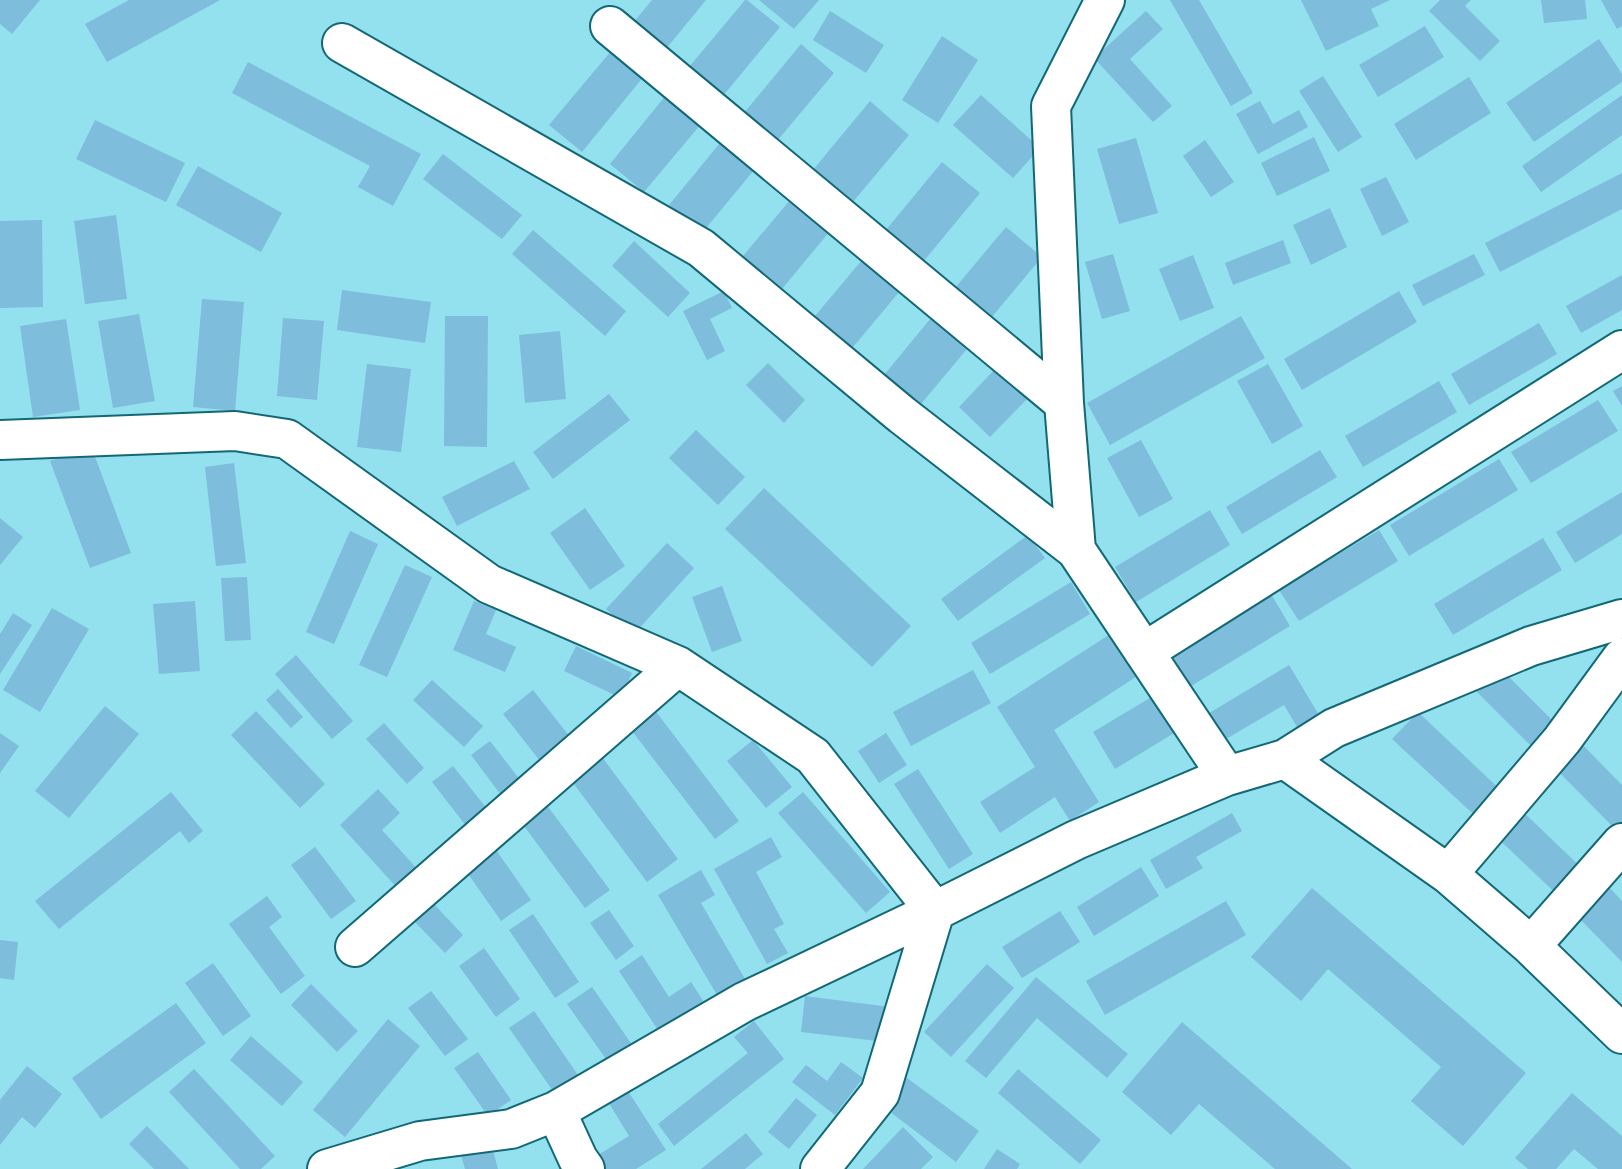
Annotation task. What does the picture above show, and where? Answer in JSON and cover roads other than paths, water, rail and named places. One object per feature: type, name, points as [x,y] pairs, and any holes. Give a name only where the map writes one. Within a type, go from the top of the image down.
[{"type":"street","points":[[1076,550],[1064,403],[1051,106],[1105,0]]},
{"type":"street","points":[[610,26],[1064,403]]},
{"type":"street","points":[[342,43],[701,248],[902,415],[1076,550],[1227,776]]},
{"type":"street","points":[[1144,652],[1622,349]]},
{"type":"street","points":[[0,440],[234,431],[287,439],[489,584],[678,666],[813,756],[935,911]]},
{"type":"street","points":[[327,1169],[420,1141],[511,1129],[556,1111],[744,1002],[1076,840],[1227,776],[1285,760],[1334,728],[1531,646],[1622,619]]},
{"type":"street","points":[[1448,874],[1562,740],[1622,658]]},
{"type":"street","points":[[355,947],[678,666]]},
{"type":"street","points":[[1285,760],[1448,874],[1531,946],[1622,1034]]},
{"type":"street","points":[[1531,946],[1622,843]]},
{"type":"street","points":[[820,1169],[880,1093],[935,911]]},
{"type":"street","points":[[556,1111],[585,1169]]}]
